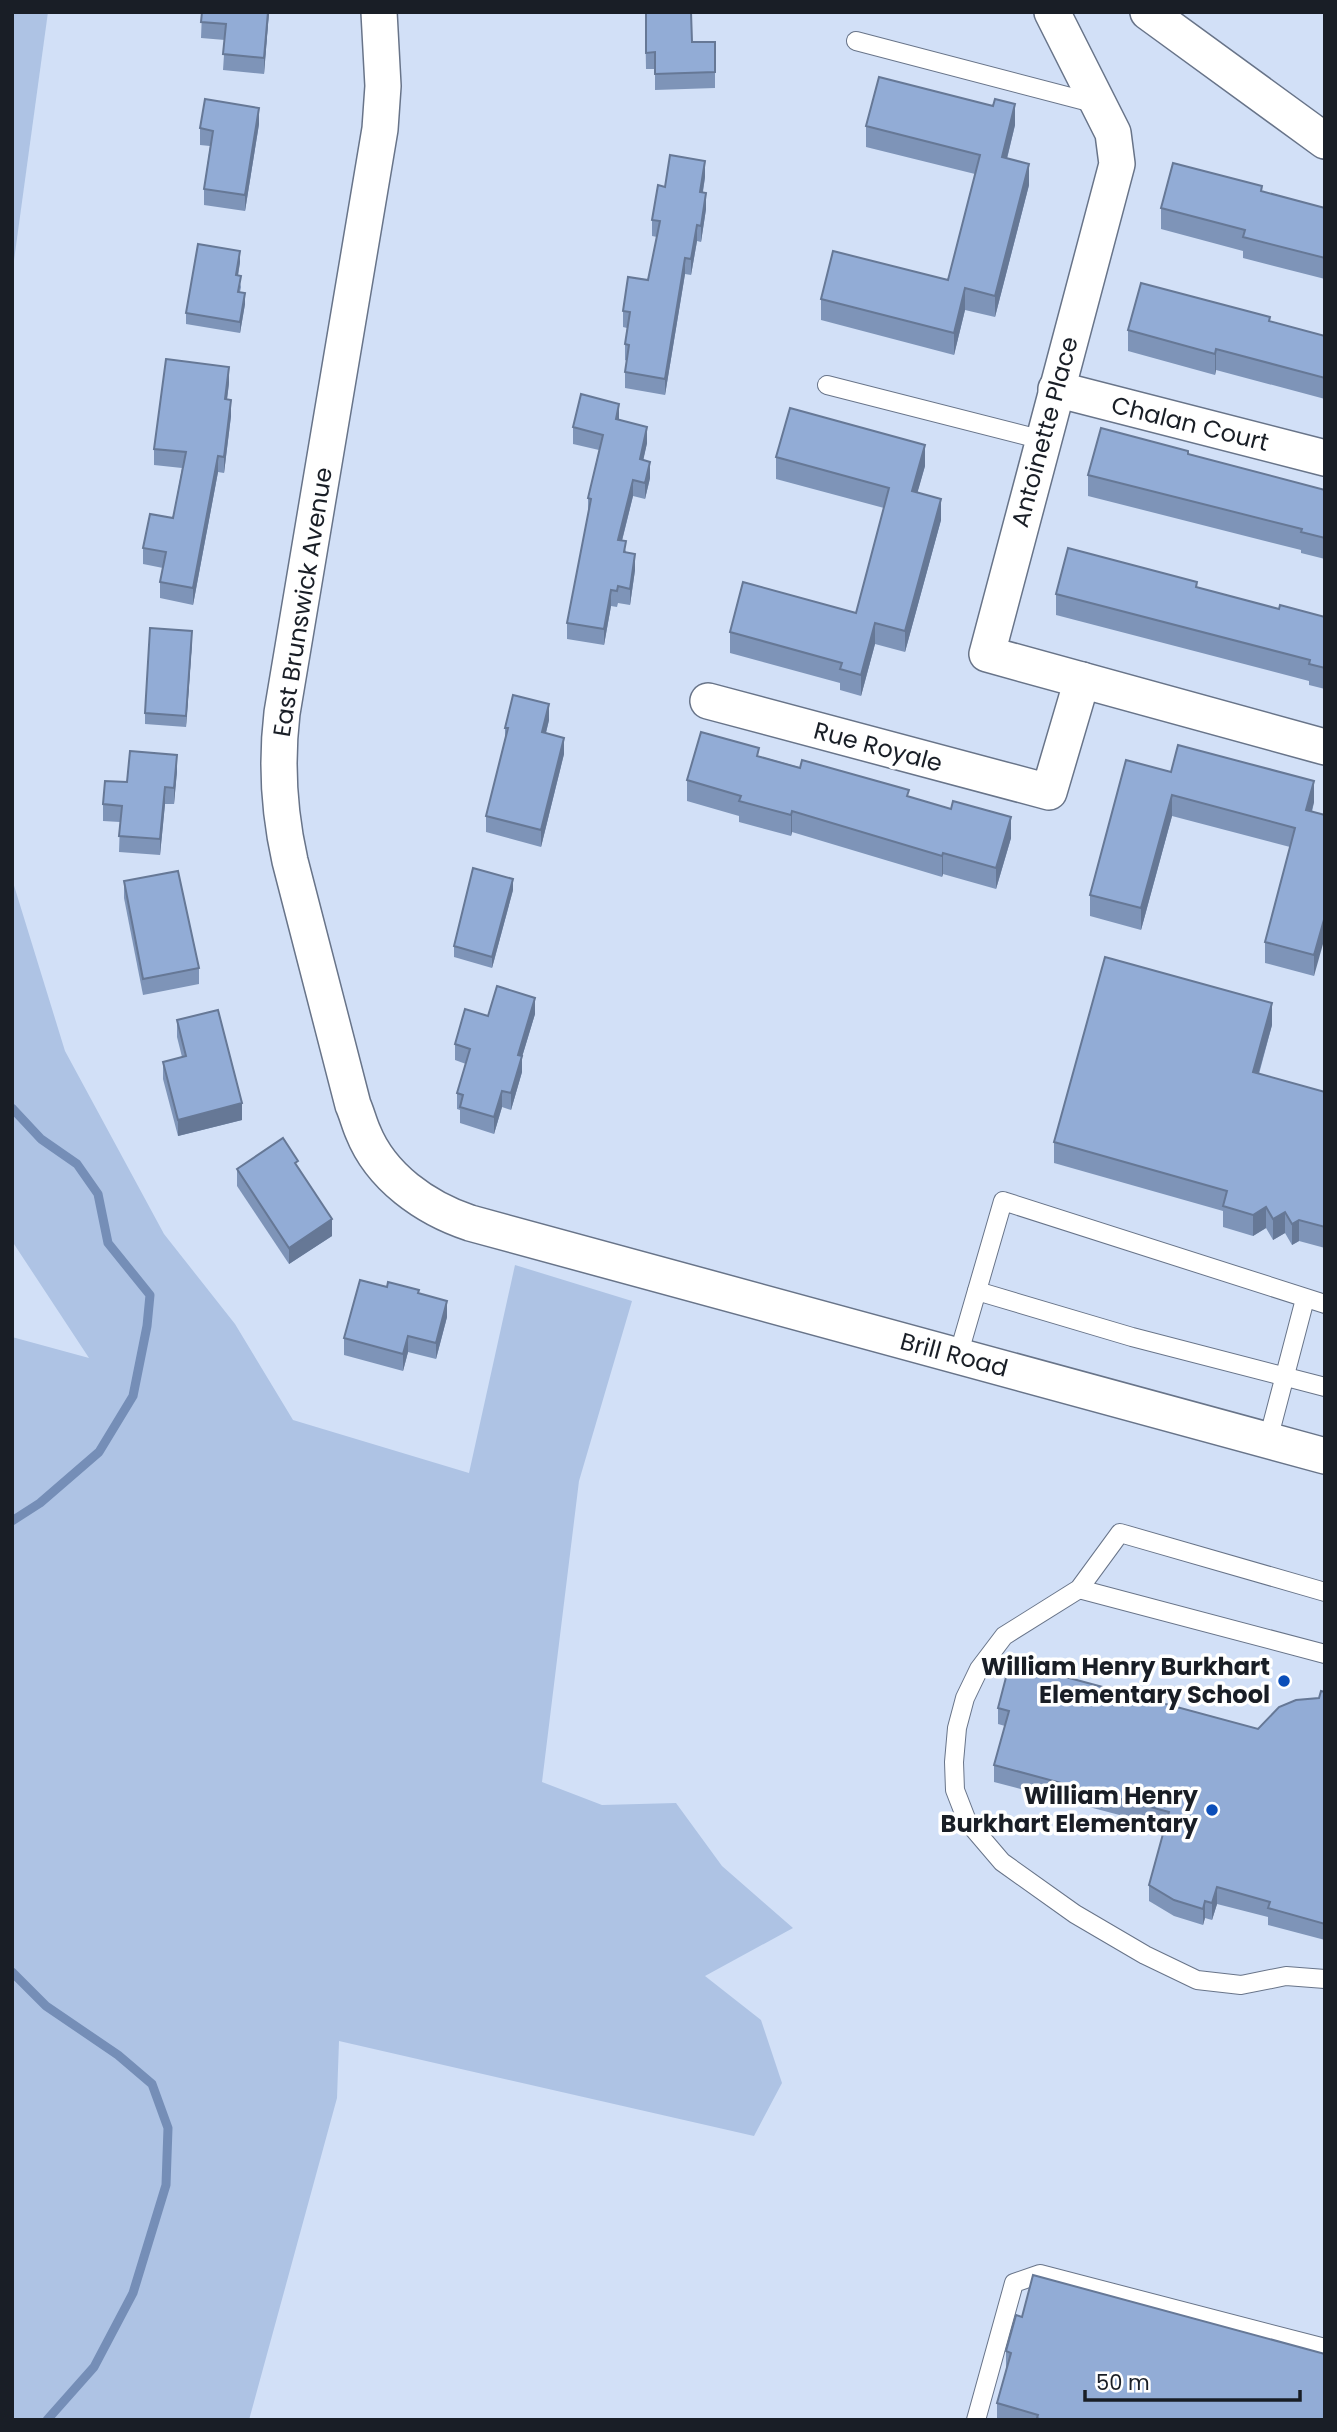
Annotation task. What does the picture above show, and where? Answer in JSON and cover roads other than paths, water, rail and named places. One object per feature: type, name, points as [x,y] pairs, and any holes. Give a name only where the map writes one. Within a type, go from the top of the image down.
[{"type":"street","name":"East Brunswick Avenue","points":[[379,12],[383,86],[380,129],[280,727],[279,781],[284,834],[354,1105],[362,1130],[383,1165],[411,1193],[449,1215],[584,1254]]},
{"type":"street","name":"Antoinette Place","points":[[1052,12],[1113,133],[1117,164],[987,654],[1082,680]]},
{"type":"street","points":[[1148,12],[1325,141]]},
{"type":"street","name":"Chalan Court","points":[[1056,390],[1325,458]]},
{"type":"street","points":[[1082,680],[1325,747]]},
{"type":"street","name":"Rue Royale","points":[[708,702],[1049,792],[1082,680]]},
{"type":"street","name":"Brill Road","points":[[584,1254],[1325,1456]]},
{"type":"lane","points":[[856,41],[1099,105]]},
{"type":"lane","points":[[827,384],[1043,440]]},
{"type":"lane","points":[[958,1356],[1003,1201],[1325,1304]]},
{"type":"lane","points":[[977,1291],[1132,1337],[1325,1387]]},
{"type":"lane","points":[[1268,1440],[1305,1299]]},
{"type":"lane","points":[[1325,1592],[1120,1533],[1079,1589],[1004,1636],[979,1669],[965,1698],[957,1728],[954,1762],[955,1790],[967,1821],[1002,1862],[1075,1914],[1145,1955],[1197,1980],[1241,1985],[1286,1976],[1325,1979]]},
{"type":"lane","points":[[1079,1589],[1325,1654]]},
{"type":"lane","points":[[976,2420],[1014,2283],[1040,2274],[1325,2348]]},
{"type":"waterway","points":[[12,1108],[41,1139],[77,1164],[98,1194],[108,1243],[150,1295],[147,1326],[133,1396],[99,1452],[40,1503],[12,1521]]},
{"type":"waterway","points":[[12,1972],[46,2006],[118,2055],[152,2084],[168,2128],[166,2185],[133,2293],[94,2367],[47,2420]]},
{"type":"place","name":"William Henry Burkhart Elementary School","points":[[1284,1681]]},
{"type":"place","name":"William Henry Burkhart Elementary","points":[[1212,1810]]}]
